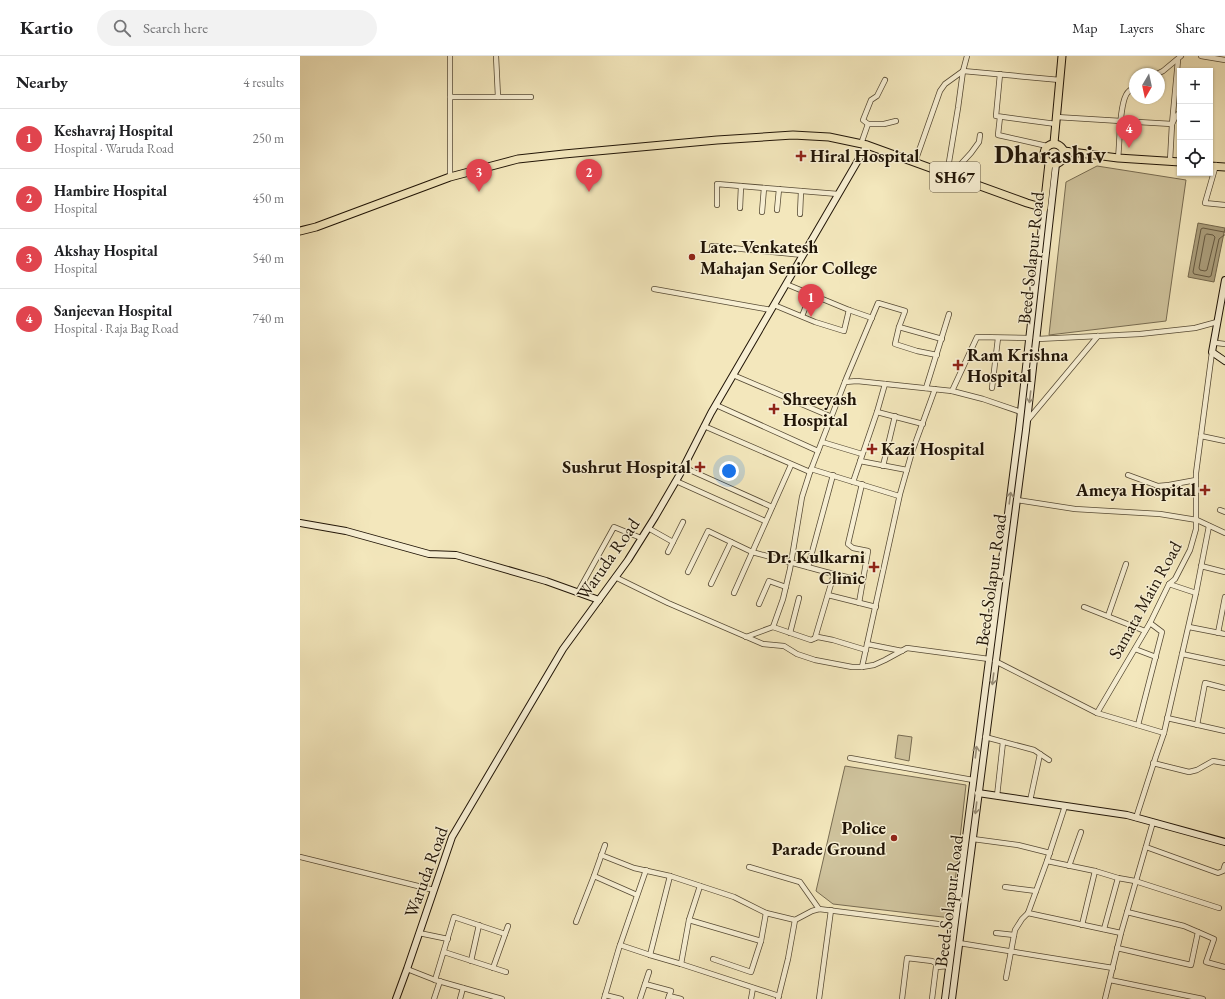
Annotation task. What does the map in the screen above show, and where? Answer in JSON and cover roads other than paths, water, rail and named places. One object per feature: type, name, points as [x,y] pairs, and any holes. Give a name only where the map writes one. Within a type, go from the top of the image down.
[{"type":"main road","points":[[1050,145],[1060,145],[1064,154],[1062,161],[1053,163],[1045,158],[1044,155],[1045,149],[1050,145],[1056,120],[1062,56]]},
{"type":"main road","name":"SH67","points":[[300,231],[316,227],[450,177],[518,159],[717,140],[793,135],[829,137],[864,144],[1044,208]]},
{"type":"main road","points":[[1064,154],[1177,162]]},
{"type":"main road","points":[[1064,154],[1177,163]]},
{"type":"main road","points":[[1044,208],[1053,163]]},
{"type":"main road","points":[[1213,165],[1225,166]]},
{"type":"street","points":[[450,56],[450,177]]},
{"type":"street","points":[[496,56],[498,97]]},
{"type":"street","points":[[947,174],[963,71],[967,56]]},
{"type":"street","points":[[1201,56],[1225,60]]},
{"type":"street","points":[[1165,69],[1180,58]]},
{"type":"street","points":[[1170,161],[1172,124],[1180,58]]},
{"type":"street","points":[[915,162],[940,91],[945,84],[963,71],[1060,80]]},
{"type":"street","points":[[1000,74],[996,116],[1056,120],[1172,124]]},
{"type":"street","points":[[885,80],[877,96],[871,100],[863,120],[868,124],[884,124],[896,121]]},
{"type":"street","points":[[1118,158],[1123,106],[1126,94],[1129,90]]},
{"type":"street","points":[[450,97],[530,97]]},
{"type":"street","points":[[1172,124],[1177,115]]},
{"type":"street","points":[[1000,117],[998,135],[1050,145]]},
{"type":"street","points":[[864,144],[868,124]]},
{"type":"street","points":[[956,177],[959,166],[972,153],[979,142],[980,135]]},
{"type":"street","name":"Waruda Road","points":[[396,999],[452,837],[564,649],[615,578],[648,528],[676,481],[704,426],[838,194],[864,144]]},
{"type":"street","name":"Beed-Solapur Road","points":[[952,999],[1027,422],[1037,339],[1053,163]]},
{"type":"street","points":[[1211,176],[1205,203],[1225,205]]},
{"type":"street","points":[[717,205],[717,184],[838,194]]},
{"type":"street","points":[[740,208],[741,186]]},
{"type":"street","points":[[762,212],[764,188]]},
{"type":"street","points":[[777,210],[779,189]]},
{"type":"street","points":[[800,214],[802,191]]},
{"type":"street","name":"Beed-Solapur Road","points":[[945,999],[1021,412],[1044,208]]},
{"type":"street","points":[[712,246],[803,255]]},
{"type":"street","points":[[1214,352],[1217,322],[1225,280]]},
{"type":"street","points":[[786,284],[872,318]]},
{"type":"street","points":[[654,289],[772,308],[802,316],[844,331],[849,310]]},
{"type":"street","points":[[802,316],[811,294]]},
{"type":"street","points":[[1214,352],[1225,297]]},
{"type":"street","points":[[773,626],[786,587],[802,497],[810,470],[878,303],[905,311],[895,344],[937,355]]},
{"type":"street","points":[[926,388],[949,314]]},
{"type":"street","points":[[1037,339],[1140,334],[1195,328],[1217,322]]},
{"type":"street","points":[[899,327],[942,339]]},
{"type":"street","points":[[1027,422],[1098,336]]},
{"type":"street","points":[[952,391],[977,337],[1030,338]]},
{"type":"street","points":[[992,388],[998,338]]},
{"type":"street","points":[[1217,343],[1225,344]]},
{"type":"street","points":[[1214,352],[1225,361]]},
{"type":"street","name":"Samata Main Road","points":[[1097,713],[1146,631],[1169,584],[1175,579],[1190,550],[1196,529],[1196,473],[1214,352]]},
{"type":"street","points":[[733,375],[832,416]]},
{"type":"street","points":[[845,382],[857,381],[952,391],[1021,412]]},
{"type":"street","points":[[853,482],[885,384]]},
{"type":"street","points":[[862,667],[899,496],[912,452],[935,389]]},
{"type":"street","points":[[716,405],[818,451]]},
{"type":"street","points":[[877,412],[923,424]]},
{"type":"street","points":[[883,466],[895,416]]},
{"type":"street","points":[[704,426],[791,465],[832,475],[899,496]]},
{"type":"street","points":[[1201,436],[1225,441]]},
{"type":"street","points":[[822,442],[862,454]]},
{"type":"street","points":[[860,462],[907,470]]},
{"type":"street","points":[[734,593],[791,465]]},
{"type":"street","points":[[683,467],[772,507]]},
{"type":"street","points":[[808,567],[832,475]]},
{"type":"street","points":[[1128,475],[1158,486],[1196,480]]},
{"type":"street","points":[[676,481],[765,522]]},
{"type":"street","points":[[859,603],[868,551],[854,548],[848,544],[862,484]]},
{"type":"street","points":[[1016,500],[1075,509],[1160,514],[1196,520],[1225,533]]},
{"type":"street","points":[[1220,510],[1225,512]]},
{"type":"street","points":[[668,552],[682,522]]},
{"type":"street","points":[[300,524],[346,531],[429,554],[456,555],[518,572],[599,600]]},
{"type":"street","name":"Samata Main Road","points":[[1136,818],[1164,732],[1189,628],[1209,526]]},
{"type":"street","points":[[578,592],[614,527],[641,538]]},
{"type":"street","points":[[648,528],[673,542]]},
{"type":"street","points":[[688,572],[708,531],[752,552],[863,581]]},
{"type":"street","points":[[711,584],[731,542]]},
{"type":"street","points":[[1108,616],[1126,564]]},
{"type":"street","points":[[1201,566],[1225,572]]},
{"type":"street","points":[[815,638],[834,574]]},
{"type":"street","points":[[615,578],[668,603],[763,644],[784,646],[797,654],[815,660],[852,667],[862,667],[880,662],[907,648],[988,659]]},
{"type":"street","points":[[758,604],[769,581],[786,587]]},
{"type":"street","points":[[1169,584],[1196,593]]},
{"type":"street","points":[[828,595],[876,607]]},
{"type":"street","points":[[1218,633],[1225,597]]},
{"type":"street","points":[[790,633],[799,598]]},
{"type":"street","points":[[1084,607],[1146,631]]},
{"type":"street","points":[[1138,725],[1162,632],[1150,623]]},
{"type":"street","points":[[746,637],[773,626],[811,640],[815,638],[833,640],[866,650]]},
{"type":"street","points":[[1189,628],[1225,634]]},
{"type":"street","points":[[867,644],[902,651]]},
{"type":"street","points":[[1135,649],[1156,657]]},
{"type":"street","points":[[1182,654],[1225,663]]},
{"type":"street","points":[[995,661],[1097,713],[1164,732]]},
{"type":"street","points":[[1197,725],[1205,683],[1225,688]]},
{"type":"street","points":[[1167,718],[1225,731]]},
{"type":"street","points":[[985,737],[1034,750],[1049,760]]},
{"type":"street","points":[[996,796],[1003,742]]},
{"type":"street","points":[[1030,801],[1040,754]]},
{"type":"street","points":[[850,758],[973,780]]},
{"type":"street","points":[[1153,763],[1189,772],[1197,770],[1213,761],[1225,763]]},
{"type":"street","points":[[978,794],[1127,815],[1225,842]]},
{"type":"street","points":[[1006,978],[1015,930],[1028,913],[1065,806]]},
{"type":"street","points":[[1105,999],[1135,881],[1153,822]]},
{"type":"street","points":[[1070,866],[1081,832]]},
{"type":"street","points":[[973,839],[1018,845],[1050,853]]},
{"type":"street","points":[[576,922],[605,846]]},
{"type":"street","points":[[1146,847],[1218,873],[1223,871],[1225,865]]},
{"type":"street","points":[[601,855],[634,868],[670,876],[734,897],[766,913],[795,920],[819,909],[954,926]]},
{"type":"street","points":[[300,858],[434,890]]},
{"type":"street","points":[[1047,861],[1135,881],[1218,908]]},
{"type":"street","points":[[749,867],[800,882],[819,909]]},
{"type":"street","points":[[621,999],[605,997],[620,945],[646,870]]},
{"type":"street","points":[[1082,925],[1095,871]]},
{"type":"street","points":[[594,876],[637,895]]},
{"type":"street","points":[[650,955],[670,876]]},
{"type":"street","points":[[1104,929],[1118,878]]},
{"type":"street","points":[[681,964],[689,920],[700,886]]},
{"type":"street","points":[[1005,887],[1036,891]]},
{"type":"street","points":[[818,999],[831,910]]},
{"type":"street","points":[[1127,912],[1184,926],[1214,938],[1206,962],[1225,967]]},
{"type":"street","points":[[713,959],[751,972],[761,940],[766,913]]},
{"type":"street","points":[[1028,913],[1121,933]]},
{"type":"street","points":[[434,999],[444,952],[454,917],[505,934]]},
{"type":"street","points":[[689,920],[761,940]]},
{"type":"street","points":[[620,945],[753,988],[779,998],[795,920]]},
{"type":"street","points":[[471,961],[479,925]]},
{"type":"street","points":[[493,968],[508,926]]},
{"type":"street","points":[[1117,948],[1191,966],[1198,932]]},
{"type":"street","points":[[419,933],[448,939]]},
{"type":"street","points":[[996,933],[1014,935]]},
{"type":"street","points":[[959,943],[1113,968]]},
{"type":"street","points":[[444,952],[506,972]]},
{"type":"street","points":[[902,999],[908,958],[932,961],[940,966],[949,966]]},
{"type":"street","points":[[932,999],[936,967],[940,966]]},
{"type":"street","points":[[407,969],[487,997],[502,999]]},
{"type":"street","points":[[640,999],[648,972]]},
{"type":"street","points":[[1110,980],[1202,999]]},
{"type":"street","points":[[645,984],[671,991],[669,997],[682,999]]},
{"type":"street","points":[[460,999],[463,988]]},
{"type":"street","points":[[751,999],[753,988]]},
{"type":"water","points":[[1198,223],[1225,228],[1214,282],[1188,277]]},
{"type":"place","name":"Sanjeevan Hospital","points":[[1129,148]]},
{"type":"place","name":"Hiral Hospital","points":[[801,156]]},
{"type":"place","name":"Akshay Hospital","points":[[479,192]]},
{"type":"place","name":"Hambire Hospital","points":[[589,192]]},
{"type":"place","name":"Late. Venkatesh Mahajan Senior College","points":[[692,257]]},
{"type":"place","name":"Keshavraj Hospital","points":[[811,317]]},
{"type":"place","name":"Ram Krishna Hospital","points":[[958,365]]},
{"type":"place","name":"Shreeyash Hospital","points":[[774,409]]},
{"type":"place","name":"Kazi Hospital","points":[[872,449]]},
{"type":"place","name":"Sushrut Hospital","points":[[700,467]]},
{"type":"place","name":"Ameya Hospital","points":[[1205,490]]},
{"type":"place","name":"Dr. Kulkarni Clinic","points":[[874,567]]},
{"type":"place","name":"Police Parade Ground","points":[[894,838]]},
{"type":"district","name":"Dharashiv","points":[[1050,154]]}]
